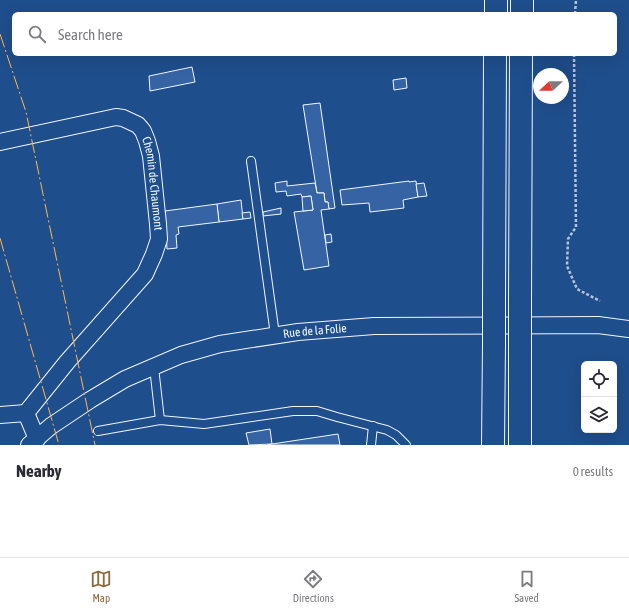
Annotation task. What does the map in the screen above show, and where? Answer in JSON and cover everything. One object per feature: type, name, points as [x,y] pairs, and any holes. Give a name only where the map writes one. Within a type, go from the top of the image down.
[{"type":"highway","points":[[496,0],[496,12]]},
{"type":"highway","points":[[522,0],[522,12]]},
{"type":"highway","points":[[493,445],[495,56]]},
{"type":"highway","points":[[520,445],[521,56]]},
{"type":"street","name":"Chemin de Chaumont","points":[[0,142],[116,117],[131,121],[138,125],[142,131],[147,141],[151,156],[158,224],[159,239],[145,274],[67,362],[26,413]]},
{"type":"street","name":"Rue de la Folie","points":[[33,442],[51,426],[124,378],[181,355],[220,344],[275,335],[374,326],[598,325],[629,329]]},
{"type":"street","points":[[0,415],[26,413],[33,442]]},
{"type":"lane","points":[[251,161],[275,335]]},
{"type":"lane","points":[[154,367],[160,420]]},
{"type":"lane","points":[[98,431],[160,420],[204,424],[305,410],[317,411],[387,430],[404,441],[406,445]]},
{"type":"lane","points":[[371,445],[373,426]]},
{"type":"path","points":[[575,12],[576,0]]},
{"type":"path","points":[[574,56],[576,227],[568,239],[567,266],[576,289],[600,301]]},
{"type":"building","points":[[192,67],[195,82],[150,91],[149,76]]},
{"type":"building","points":[[406,78],[407,88],[394,90],[393,80]]},
{"type":"building","points":[[320,103],[335,208],[329,209],[328,202],[325,202],[324,193],[317,193],[303,105]]},
{"type":"building","points":[[287,181],[287,186],[315,183],[317,193],[324,193],[325,202],[328,202],[329,209],[321,210],[329,266],[304,270],[294,212],[313,210],[311,196],[302,197],[301,194],[287,196],[286,191],[276,192],[275,183]]},
{"type":"building","points":[[416,181],[418,197],[403,200],[404,208],[370,212],[369,203],[342,205],[340,190]]},
{"type":"building","points":[[424,183],[427,196],[418,197],[416,184]]},
{"type":"building","points":[[311,196],[313,210],[303,211],[302,197]]},
{"type":"building","points":[[241,200],[243,219],[219,222],[217,204]]},
{"type":"building","points":[[217,204],[219,222],[178,227],[179,234],[176,235],[177,248],[167,249],[165,211]]},
{"type":"building","points":[[281,208],[281,214],[263,216],[263,212]]},
{"type":"building","points":[[250,212],[251,218],[243,219],[242,213]]},
{"type":"building","points":[[331,234],[332,242],[326,243],[325,235]]},
{"type":"building","points":[[270,429],[272,444],[249,445],[246,433]]},
{"type":"building","points":[[338,434],[340,445],[267,445],[272,444]]},
{"type":"power","points":[[0,34],[26,112],[95,445]]},
{"type":"power","points":[[0,238],[59,445]]}]
